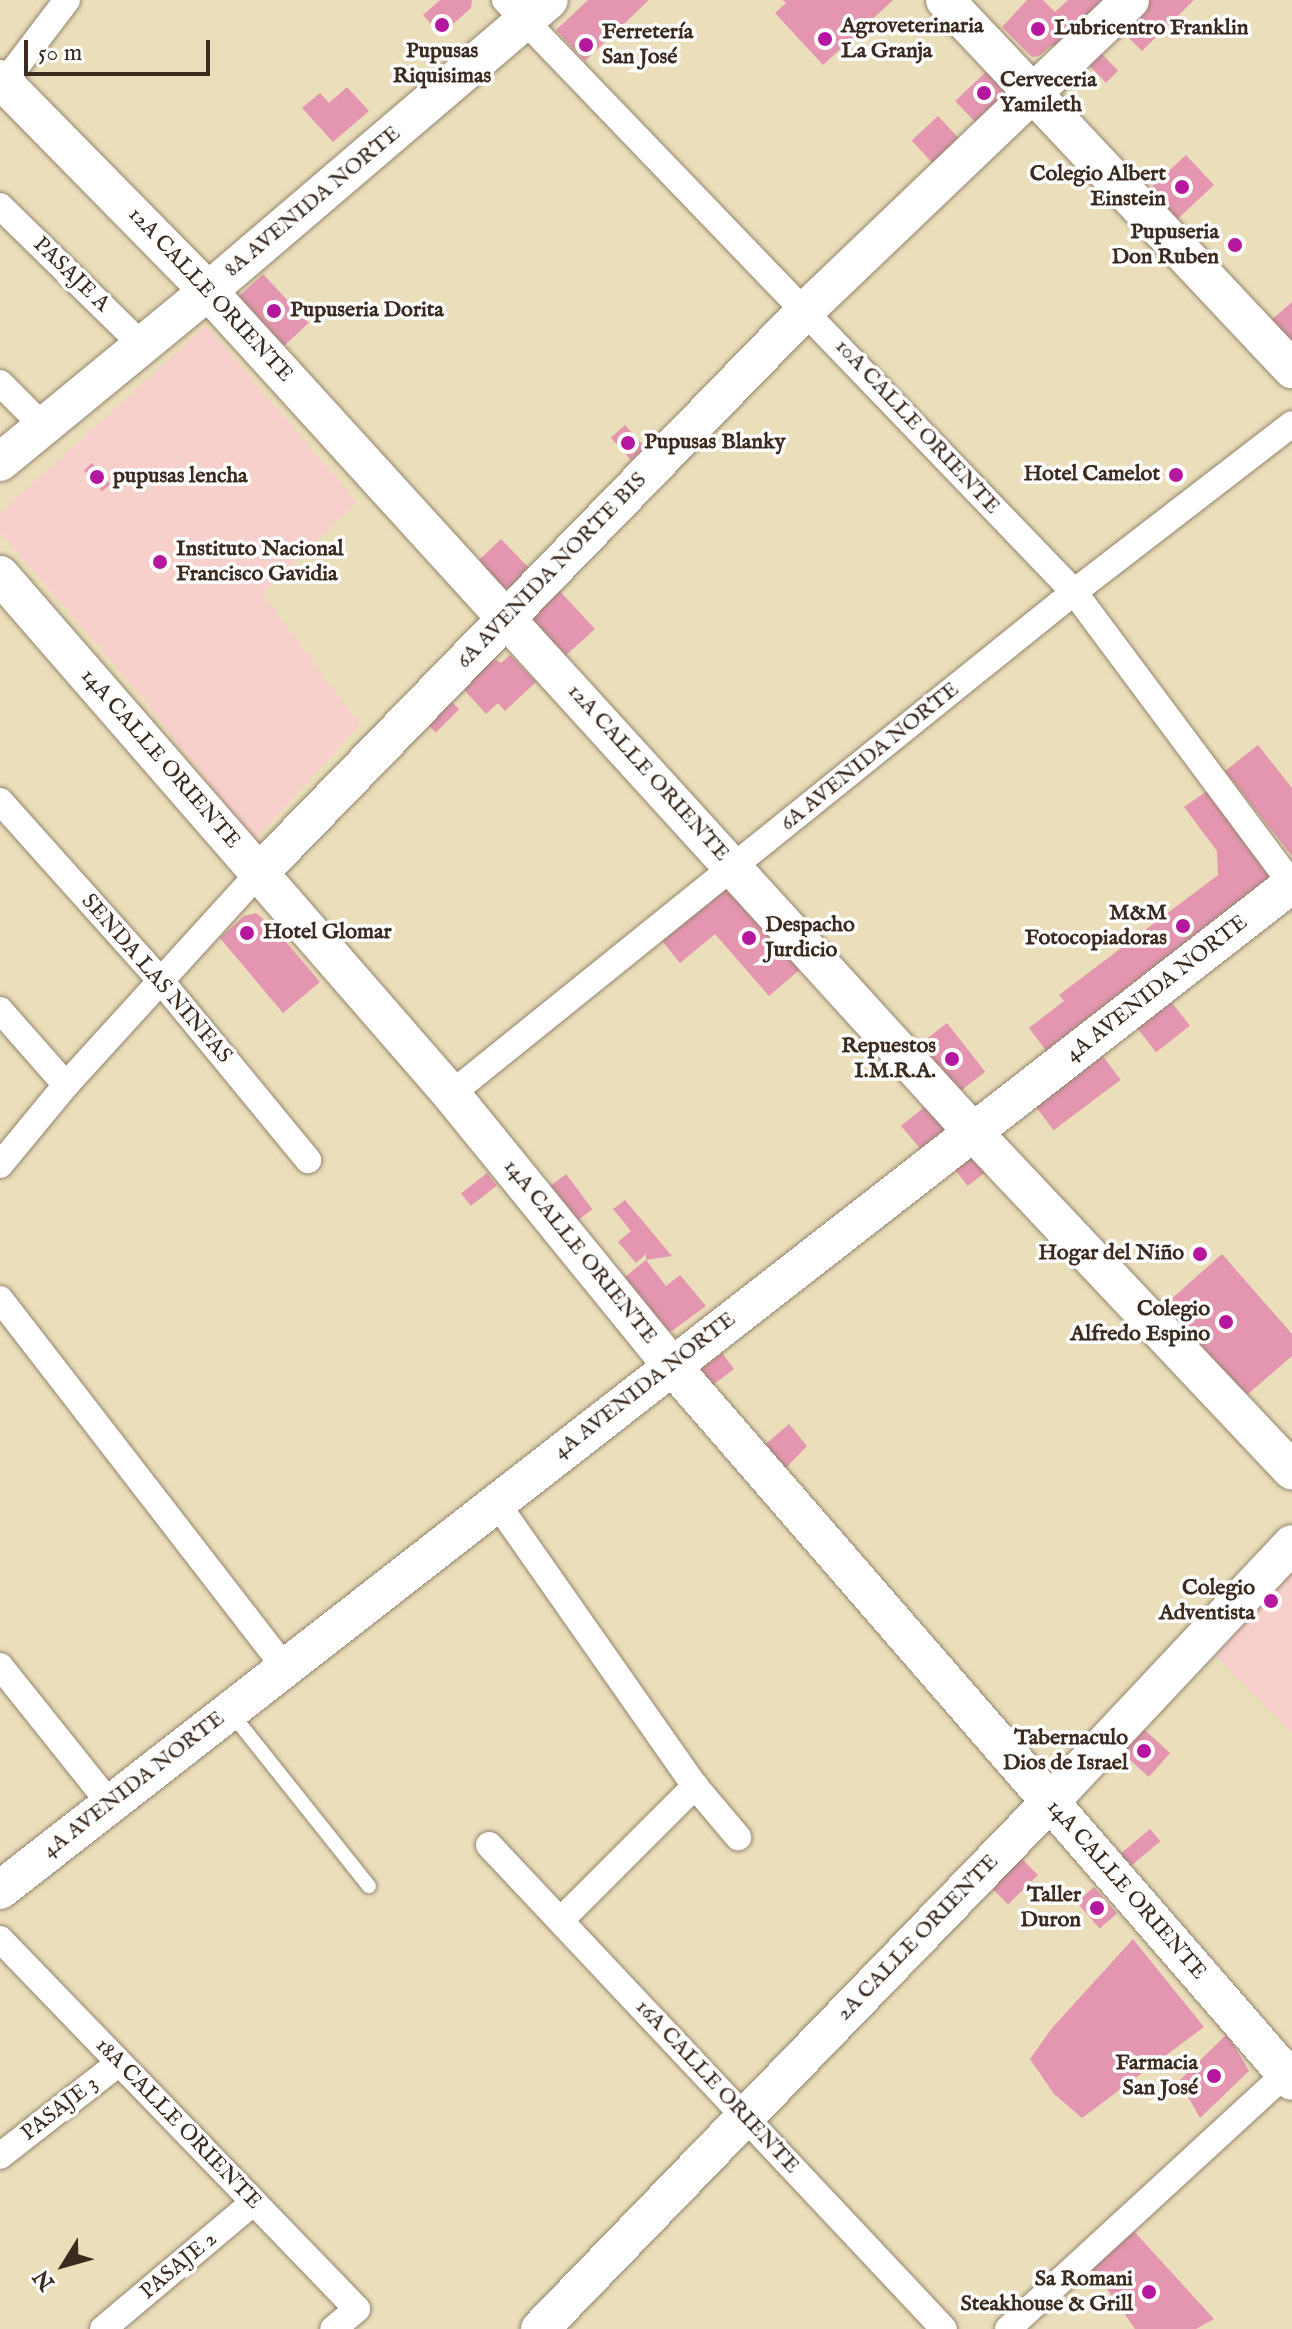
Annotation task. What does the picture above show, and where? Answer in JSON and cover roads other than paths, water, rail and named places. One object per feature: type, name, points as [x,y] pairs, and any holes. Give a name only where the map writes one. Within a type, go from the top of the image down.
[{"type":"street","points":[[2,81],[67,0]]},
{"type":"street","points":[[945,0],[1292,369]]},
{"type":"street","name":"6A AVENIDA NORTE BIS","points":[[0,1165],[66,1085],[259,873],[507,617],[806,310],[1130,0]]},
{"type":"street","name":"8A AVENIDA NORTE","points":[[0,462],[208,291],[526,7]]},
{"type":"street","name":"10A CALLE ORIENTE","points":[[526,7],[806,310],[1074,592],[1292,885]]},
{"type":"street","name":"12A CALLE ORIENTE","points":[[2,81],[208,291],[973,1132],[1292,1470]]},
{"type":"street","name":"PASAJE A","points":[[0,206],[142,345]]},
{"type":"street","points":[[0,383],[43,426]]},
{"type":"street","name":"6A AVENIDA NORTE","points":[[451,1094],[1074,592],[1292,424]]},
{"type":"street","name":"14A CALLE ORIENTE","points":[[0,575],[451,1094],[672,1366],[1049,1803],[1290,2074]]},
{"type":"street","name":"SENDA LAS NINFAS","points":[[0,801],[161,981],[308,1160]]},
{"type":"street","name":"4A AVENIDA NORTE","points":[[0,1890],[284,1666],[1292,885]]},
{"type":"street","points":[[0,1010],[66,1085]]},
{"type":"street","points":[[0,1299],[284,1666]]},
{"type":"street","points":[[492,1506],[695,1786],[738,1837]]},
{"type":"street","name":"2A CALLE ORIENTE","points":[[540,2329],[1049,1803],[1292,1544]]},
{"type":"street","points":[[0,1666],[110,1804]]},
{"type":"street","points":[[561,1920],[695,1786]]},
{"type":"street","name":"16A CALLE ORIENTE","points":[[489,1845],[944,2329]]},
{"type":"street","name":"18A CALLE ORIENTE","points":[[0,1939],[357,2309],[333,2329]]},
{"type":"street","name":"PASAJE 3","points":[[0,2156],[119,2063]]},
{"type":"street","points":[[1008,2329],[1290,2074]]},
{"type":"street","name":"PASAJE 2","points":[[103,2329],[254,2202]]},
{"type":"lane","points":[[229,1710],[369,1886]]},
{"type":"place","name":"Pupusas Riquisimas","points":[[442,25]]},
{"type":"place","name":"Lubricentro Franklin","points":[[1038,29]]},
{"type":"place","name":"Agroveterinaria La Granja","points":[[825,39]]},
{"type":"place","name":"Ferretería San José","points":[[586,45]]},
{"type":"place","name":"Cerveceria Yamileth","points":[[984,93]]},
{"type":"place","name":"Colegio Albert Einstein","points":[[1182,187]]},
{"type":"place","name":"Pupuseria Don Ruben","points":[[1235,245]]},
{"type":"place","name":"Pupuseria Dorita","points":[[274,311]]},
{"type":"place","name":"Pupusas Blanky","points":[[628,443]]},
{"type":"place","name":"Hotel Camelot","points":[[1176,475]]},
{"type":"place","name":"pupusas lencha","points":[[97,477]]},
{"type":"place","name":"Instituto Nacional Francisco Gavidia","points":[[160,562]]},
{"type":"place","name":"M&M Fotocopiadoras","points":[[1183,926]]},
{"type":"place","name":"Hotel Glomar","points":[[247,933]]},
{"type":"place","name":"Despacho Jurdicio","points":[[749,938]]},
{"type":"place","name":"Repuestos I.M.R.A.","points":[[952,1059]]},
{"type":"place","name":"Hogar del Niño","points":[[1200,1254]]},
{"type":"place","name":"Colegio Alfredo Espino","points":[[1226,1322]]},
{"type":"place","name":"Colegio Adventista","points":[[1271,1601]]},
{"type":"place","name":"Tabernaculo Dios de Israel","points":[[1144,1751]]},
{"type":"place","name":"Taller Duron","points":[[1097,1908]]},
{"type":"place","name":"Farmacia San José","points":[[1214,2076]]},
{"type":"place","name":"Sa Romani Steakhouse & Grill","points":[[1149,2292]]}]
